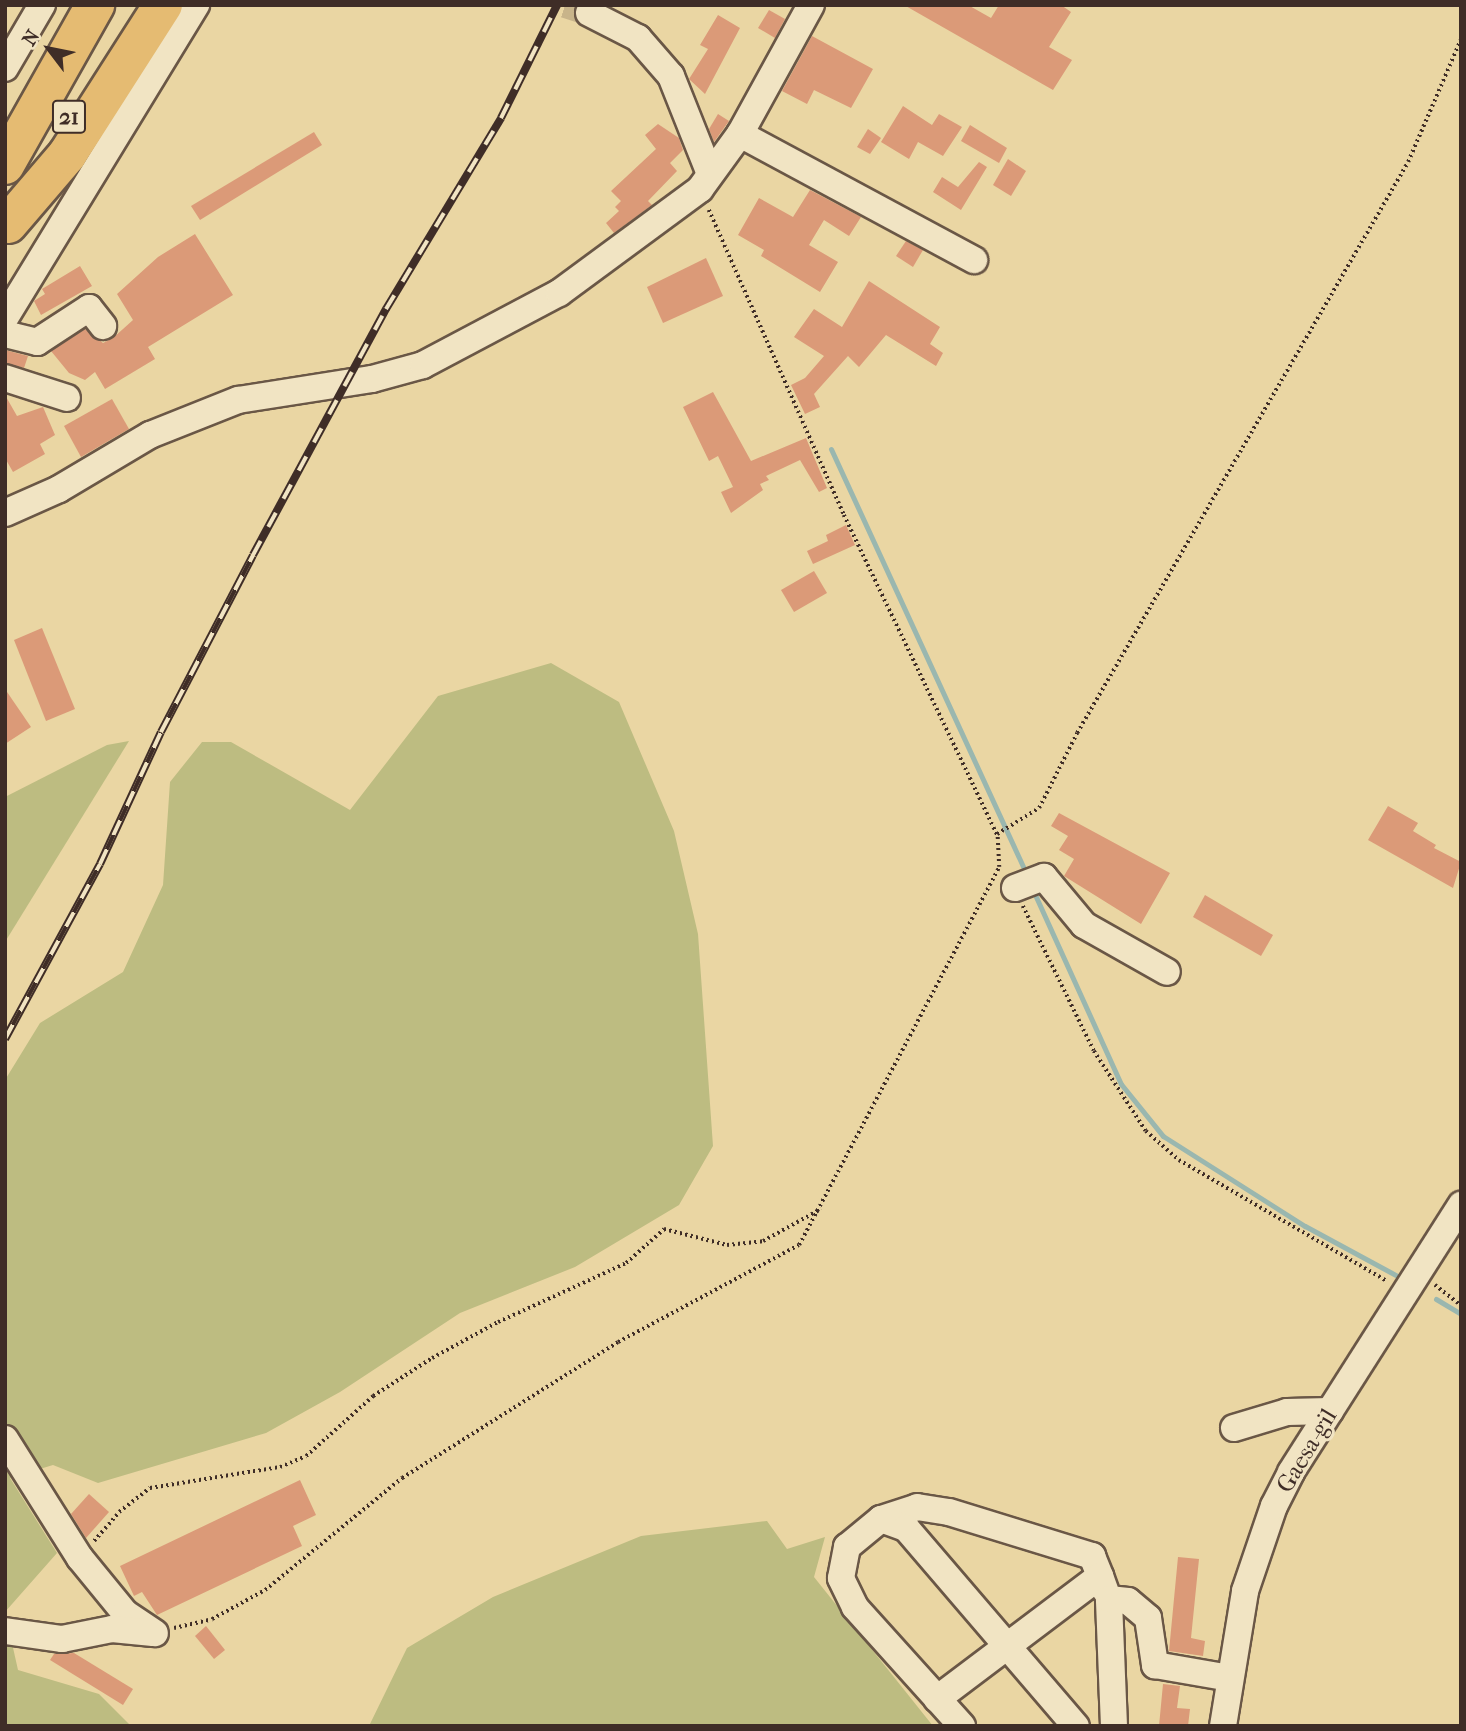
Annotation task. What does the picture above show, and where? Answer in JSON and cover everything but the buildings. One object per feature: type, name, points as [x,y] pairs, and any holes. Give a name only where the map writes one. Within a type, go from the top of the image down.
[{"type":"highway","points":[[25,129],[72,5]]},
{"type":"highway","name":"21","points":[[5,165],[95,5]]},
{"type":"highway","name":"21","points":[[7,226],[133,5]]},
{"type":"highway","points":[[7,226],[67,155],[163,5]]},
{"type":"street","points":[[5,68],[42,5]]},
{"type":"street","points":[[5,318],[196,5]]},
{"type":"street","points":[[5,513],[59,489],[150,435],[238,400],[372,379],[423,365],[559,293],[705,181],[740,134],[811,5]]},
{"type":"street","points":[[589,13],[638,38],[671,76],[705,181]]},
{"type":"street","points":[[740,134],[974,260]]},
{"type":"street","points":[[5,334],[37,342],[89,308],[103,326]]},
{"type":"street","points":[[5,378],[67,398]]},
{"type":"street","points":[[1025,884],[1044,877],[1084,925],[1167,972]]},
{"type":"street","name":"Gaesa-gil","points":[[1223,1726],[1230,1678],[1258,1543],[1291,1472],[1461,1205]]},
{"type":"street","points":[[1234,1428],[1287,1412],[1331,1411]]},
{"type":"street","points":[[5,1439],[80,1558],[125,1613],[155,1633]]},
{"type":"street","points":[[962,1726],[855,1607],[841,1578],[847,1547],[881,1518],[917,1507],[949,1512],[1092,1556],[1104,1588],[1114,1726]]},
{"type":"street","points":[[881,1518],[906,1528],[1076,1726]]},
{"type":"street","points":[[1104,1588],[1128,1601],[1147,1618],[1155,1665],[1230,1678]]},
{"type":"street","points":[[937,1699],[1006,1644],[1104,1588]]},
{"type":"street","points":[[5,1631],[62,1639],[112,1629],[155,1633]]},
{"type":"path","points":[[998,834],[1039,808],[1077,733],[1191,544],[1408,162],[1461,39]]},
{"type":"path","points":[[155,1633],[212,1619],[265,1590],[402,1478],[618,1342],[799,1245],[823,1208],[999,867],[998,834],[844,515],[705,181]]},
{"type":"path","points":[[999,867],[1025,884],[1094,1051],[1146,1131],[1178,1160],[1461,1305]]},
{"type":"path","points":[[80,1558],[119,1512],[150,1488],[280,1467],[306,1455],[373,1396],[422,1364],[498,1321],[626,1264],[664,1229],[727,1245],[763,1241],[823,1208]]},
{"type":"shaded area","points":[[551,663],[619,702],[674,831],[698,934],[713,1146],[679,1205],[575,1267],[460,1313],[340,1392],[266,1433],[98,1483],[53,1465],[10,1478],[57,1553],[5,1612],[5,1080],[40,1023],[123,972],[163,885],[170,782],[202,742],[231,742],[350,810],[438,696]]},
{"type":"shaded area","points":[[129,741],[5,942],[5,797],[107,745]]},
{"type":"shaded area","points":[[767,1521],[787,1549],[825,1537],[814,1577],[933,1726],[369,1726],[407,1648],[493,1597],[641,1536]]},
{"type":"shaded area","points":[[5,1612],[18,1670],[99,1694],[131,1726],[5,1726]]},
{"type":"waterway","points":[[831,449],[1027,876]]},
{"type":"waterway","points":[[1032,888],[1121,1084],[1163,1136],[1305,1226],[1401,1278]]},
{"type":"waterway","points":[[1436,1299],[1461,1314]]},
{"type":"tunnel","points":[[565,5],[589,13]]},
{"type":"railway","points":[[5,1039],[100,864],[161,732],[253,555],[386,309],[501,118],[557,5]]}]
